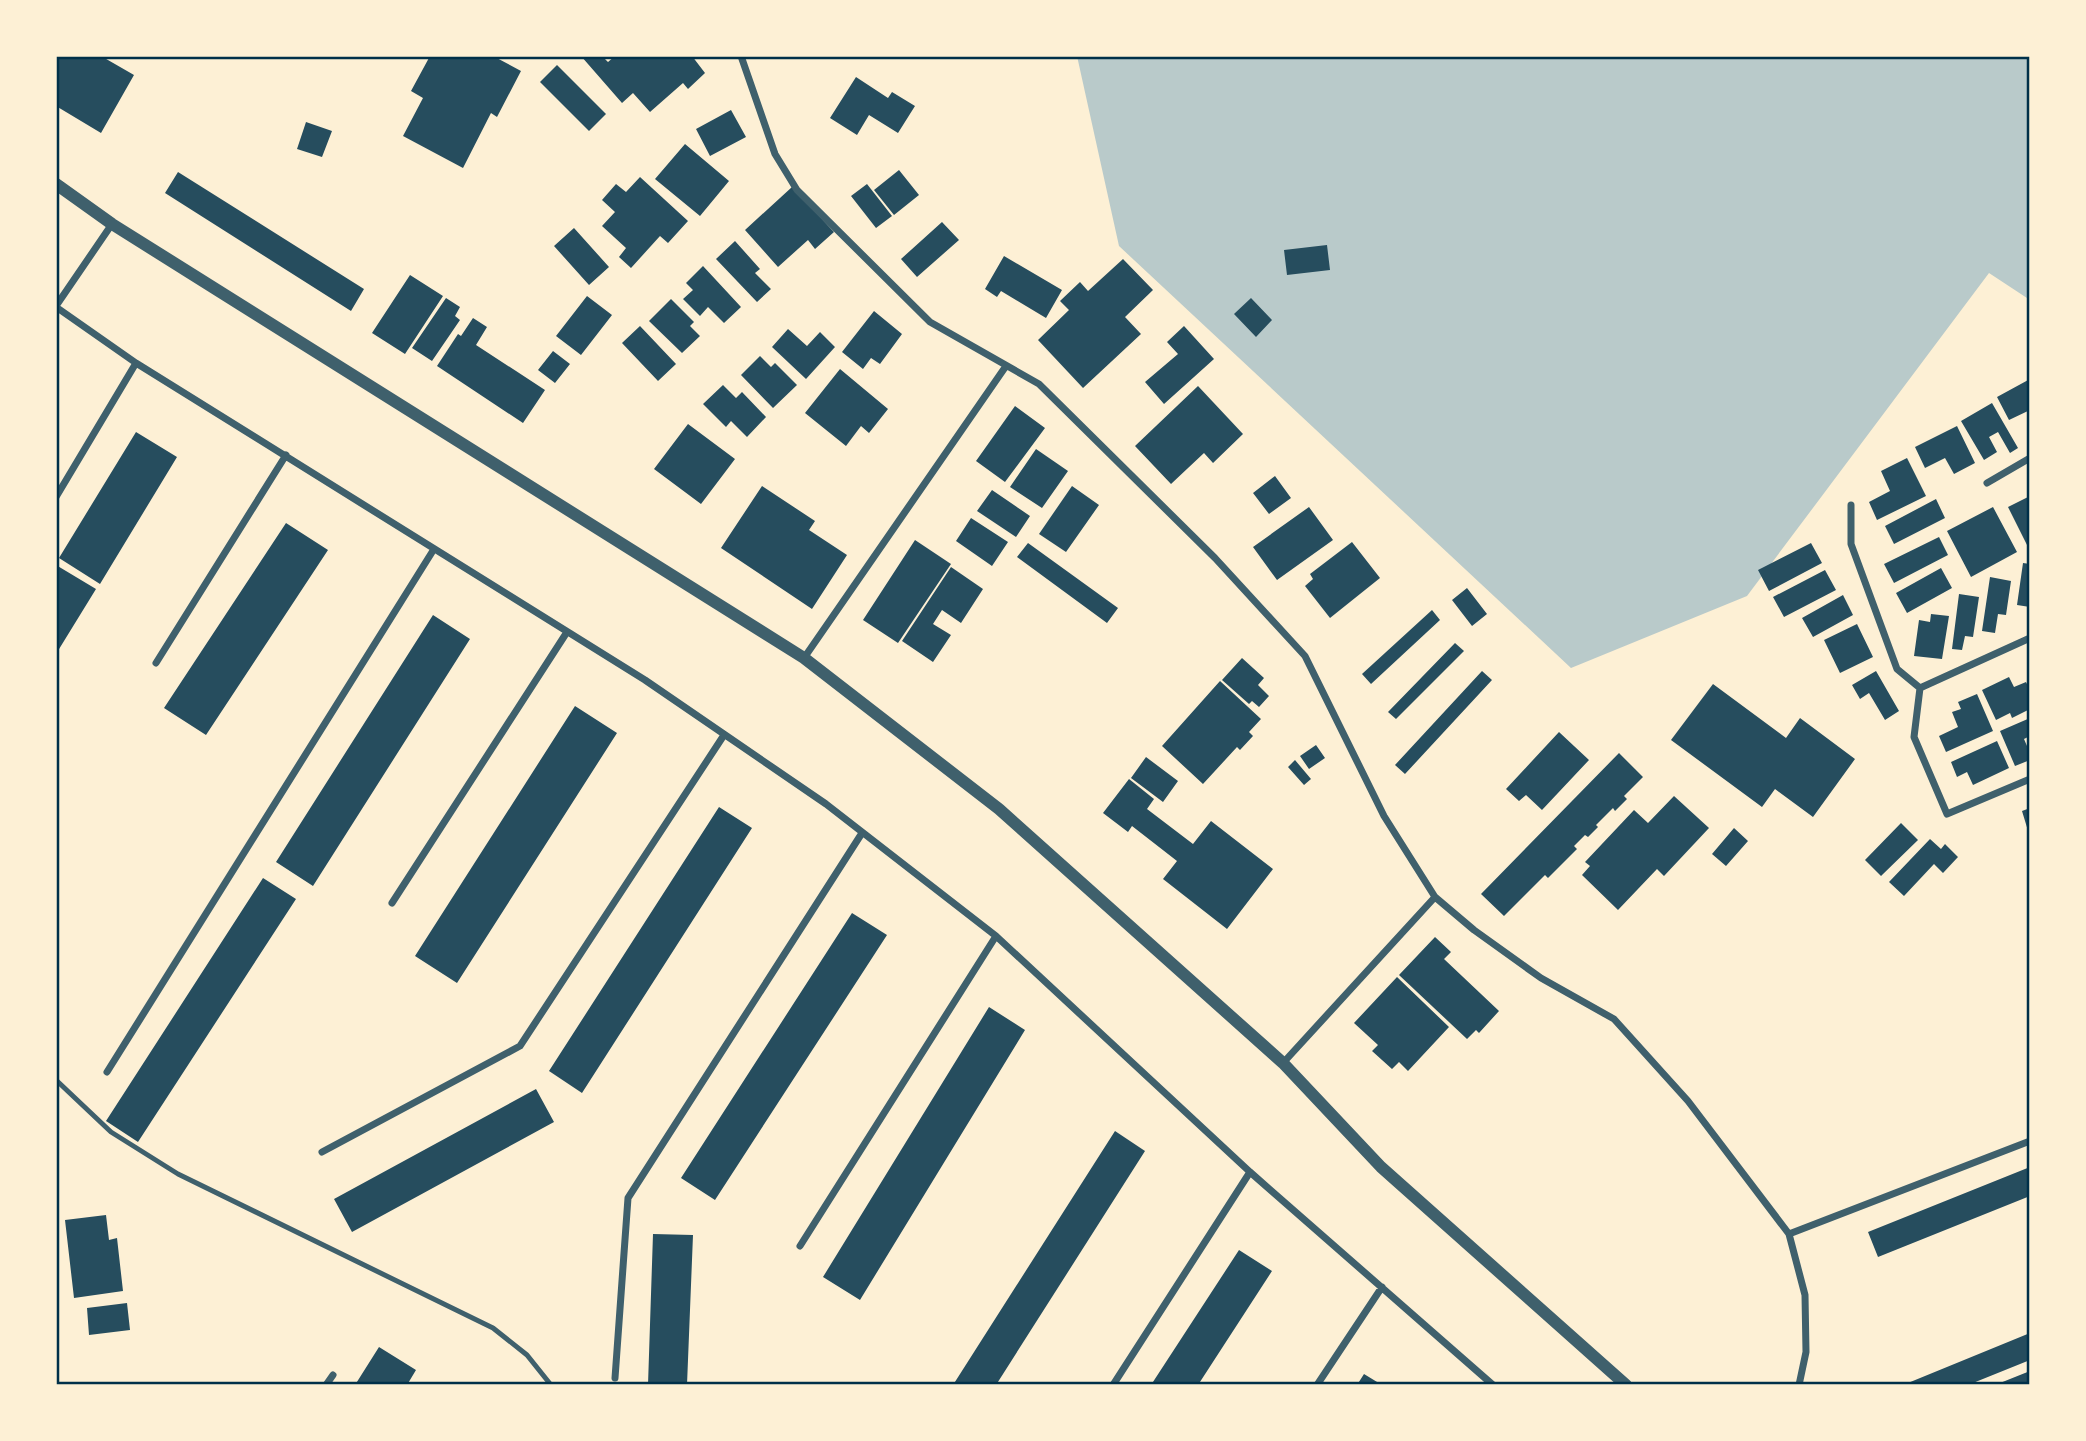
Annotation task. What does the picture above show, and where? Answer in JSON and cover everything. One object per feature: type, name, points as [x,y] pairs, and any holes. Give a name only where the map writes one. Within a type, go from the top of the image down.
[{"type":"street","points":[[741,56],[775,154],[797,190],[930,322],[1039,384],[1215,558],[1305,656],[1384,816],[1435,897],[1474,930],[1541,978],[1614,1019],[1688,1101],[1789,1234],[1805,1295],[1806,1352],[1799,1385]]},
{"type":"street","points":[[56,184],[112,224],[804,658],[999,809],[1283,1063],[1381,1167],[1626,1385]]},
{"type":"street","points":[[112,224],[56,307],[136,363],[645,680],[826,804],[996,936],[1250,1172],[1493,1385]]},
{"type":"street","points":[[56,497],[136,363]]},
{"type":"street","points":[[804,658],[1006,366]]},
{"type":"street","points":[[156,663],[286,455]]},
{"type":"street","points":[[1987,483],[2030,458]]},
{"type":"street","points":[[1851,505],[1851,544],[1892,657],[1897,669],[1920,688]]},
{"type":"street","points":[[107,1072],[435,549]]},
{"type":"street","points":[[392,903],[567,632]]},
{"type":"street","points":[[1920,688],[2030,638]]},
{"type":"street","points":[[1920,688],[1914,737],[1947,814],[2030,779]]},
{"type":"street","points":[[322,1152],[520,1046],[723,735]]},
{"type":"street","points":[[615,1378],[628,1198],[862,833]]},
{"type":"street","points":[[1283,1063],[1435,897]]},
{"type":"street","points":[[800,1246],[996,936]]},
{"type":"street","points":[[1789,1234],[2030,1141]]},
{"type":"street","points":[[1113,1385],[1250,1172]]},
{"type":"street","points":[[1317,1385],[1382,1287]]},
{"type":"street","points":[[327,1385],[333,1375]]},
{"type":"lane","points":[[56,1080],[111,1132],[178,1174],[494,1328],[527,1355],[551,1385]]},
{"type":"shaded area","points":[[1077,56],[2030,56],[2030,300],[1989,273],[1747,596],[1571,668],[1119,246]]},
{"type":"building","points":[[56,56],[101,56],[134,75],[101,133],[56,106]]},
{"type":"building","points":[[430,56],[493,56],[521,71],[497,117],[491,113],[463,168],[403,136],[423,98],[411,91]]},
{"type":"building","points":[[581,56],[602,56],[608,62],[615,56],[692,56],[705,73],[688,89],[683,83],[650,112],[633,93],[622,103]]},
{"type":"building","points":[[557,65],[606,114],[589,131],[540,82]]},
{"type":"building","points":[[856,77],[888,98],[892,92],[915,106],[898,133],[869,115],[857,135],[830,118]]},
{"type":"building","points":[[731,110],[746,137],[710,156],[696,129]]},
{"type":"building","points":[[306,122],[332,131],[322,157],[297,149]]},
{"type":"building","points":[[685,144],[729,181],[700,216],[655,179]]},
{"type":"building","points":[[899,170],[919,195],[894,215],[874,190]]},
{"type":"building","points":[[178,172],[364,289],[351,311],[165,193]]},
{"type":"building","points":[[640,177],[688,221],[668,243],[660,236],[631,268],[619,257],[626,248],[602,226],[615,212],[602,200],[616,184],[626,192]]},
{"type":"building","points":[[867,184],[892,216],[876,228],[851,196]]},
{"type":"building","points":[[792,187],[834,232],[815,249],[808,240],[778,267],[745,230]]},
{"type":"building","points":[[942,222],[959,240],[917,277],[901,259]]},
{"type":"building","points":[[574,228],[609,267],[589,285],[554,246]]},
{"type":"building","points":[[735,241],[760,269],[755,273],[771,289],[757,302],[716,259]]},
{"type":"building","points":[[1327,245],[1330,270],[1287,275],[1284,250]]},
{"type":"building","points":[[1004,256],[1062,290],[1046,318],[1001,291],[997,297],[985,289]]},
{"type":"building","points":[[1123,259],[1153,290],[1125,317],[1141,334],[1083,388],[1038,340],[1069,310],[1060,301],[1080,282],[1088,291]]},
{"type":"building","points":[[703,266],[741,307],[724,323],[708,307],[700,316],[683,299],[693,290],[686,283]]},
{"type":"building","points":[[410,275],[443,296],[405,354],[372,333]]},
{"type":"building","points":[[587,296],[612,315],[581,355],[556,336]]},
{"type":"building","points":[[446,298],[460,307],[455,316],[460,320],[432,361],[412,348]]},
{"type":"building","points":[[1251,298],[1272,320],[1256,337],[1234,314]]},
{"type":"building","points":[[671,299],[694,322],[690,326],[700,336],[682,353],[649,321]]},
{"type":"building","points":[[874,311],[902,334],[880,364],[871,358],[863,369],[842,352]]},
{"type":"building","points":[[473,318],[487,327],[476,345],[545,390],[523,423],[437,366],[458,334],[461,336]]},
{"type":"building","points":[[640,326],[676,364],[658,381],[622,343]]},
{"type":"building","points":[[1184,326],[1214,359],[1164,404],[1145,382],[1178,354],[1167,342]]},
{"type":"building","points":[[788,329],[807,346],[820,332],[835,347],[806,379],[772,347]]},
{"type":"building","points":[[553,351],[570,364],[555,383],[538,370]]},
{"type":"building","points":[[760,356],[771,367],[775,363],[797,385],[773,408],[741,375]]},
{"type":"building","points":[[840,369],[888,409],[869,433],[861,426],[846,446],[805,413]]},
{"type":"building","points":[[2030,379],[2030,410],[2009,420],[1997,397]]},
{"type":"building","points":[[723,385],[736,398],[742,392],[766,417],[747,437],[731,421],[726,427],[703,404]]},
{"type":"building","points":[[1198,386],[1243,434],[1213,463],[1204,453],[1171,484],[1135,446]]},
{"type":"building","points":[[1992,403],[2018,448],[2010,453],[1998,432],[1989,437],[1997,452],[1984,460],[1961,421]]},
{"type":"building","points":[[1015,406],[1045,428],[1005,482],[976,461]]},
{"type":"building","points":[[688,424],[735,459],[701,504],[654,469]]},
{"type":"building","points":[[1957,426],[1975,463],[1954,474],[1945,458],[1925,468],[1915,447]]},
{"type":"building","points":[[136,432],[177,457],[100,584],[59,558]]},
{"type":"building","points":[[1036,449],[1068,471],[1042,508],[1010,487]]},
{"type":"building","points":[[1907,458],[1926,496],[1877,520],[1869,502],[1890,491],[1881,471]]},
{"type":"building","points":[[1275,476],[1291,498],[1269,514],[1253,493]]},
{"type":"building","points":[[762,486],[815,521],[809,530],[847,555],[812,609],[721,548]]},
{"type":"building","points":[[1072,486],[1099,505],[1066,552],[1039,534]]},
{"type":"building","points":[[992,490],[1030,516],[1016,537],[977,511]]},
{"type":"building","points":[[2030,496],[2030,551],[2008,507]]},
{"type":"building","points":[[1936,499],[1945,518],[1894,544],[1885,526]]},
{"type":"building","points":[[1309,507],[1333,540],[1277,580],[1253,547]]},
{"type":"building","points":[[1993,507],[2017,552],[1971,577],[1947,531]]},
{"type":"building","points":[[971,518],[1008,542],[992,566],[956,541]]},
{"type":"building","points":[[286,523],[328,550],[206,735],[164,708]]},
{"type":"building","points":[[1939,537],[1948,555],[1894,583],[1884,564]]},
{"type":"building","points":[[915,540],[951,564],[898,643],[863,620]]},
{"type":"building","points":[[1352,542],[1380,578],[1330,618],[1305,586],[1313,579],[1310,574]]},
{"type":"building","points":[[1028,543],[1118,608],[1107,623],[1017,557]]},
{"type":"building","points":[[1811,543],[1822,563],[1769,591],[1758,570]]},
{"type":"building","points":[[2023,563],[2030,564],[2030,607],[2017,605]]},
{"type":"building","points":[[56,565],[96,589],[56,654]]},
{"type":"building","points":[[951,567],[983,589],[961,623],[942,610],[933,624],[951,635],[933,662],[902,641]]},
{"type":"building","points":[[1941,568],[1952,588],[1907,613],[1896,593]]},
{"type":"building","points":[[1825,570],[1836,590],[1784,617],[1773,597]]},
{"type":"building","points":[[1990,577],[2011,581],[2006,615],[1998,614],[1995,633],[1982,631]]},
{"type":"building","points":[[1467,588],[1487,614],[1472,626],[1452,600]]},
{"type":"building","points":[[1959,594],[1979,597],[1973,637],[1965,636],[1962,650],[1952,649]]},
{"type":"building","points":[[1843,595],[1853,615],[1813,637],[1802,618]]},
{"type":"building","points":[[1432,610],[1440,620],[1371,684],[1362,674]]},
{"type":"building","points":[[1931,614],[1949,616],[1942,659],[1914,656],[1919,620],[1930,622]]},
{"type":"building","points":[[433,615],[470,639],[313,886],[276,862]]},
{"type":"building","points":[[1857,624],[1873,657],[1840,673],[1824,640]]},
{"type":"building","points":[[1455,643],[1464,651],[1396,719],[1388,712]]},
{"type":"building","points":[[1242,658],[1264,678],[1258,685],[1269,696],[1259,707],[1252,701],[1249,704],[1222,680]]},
{"type":"building","points":[[1482,671],[1492,680],[1405,774],[1395,765]]},
{"type":"building","points":[[1876,671],[1899,711],[1885,720],[1869,693],[1860,699],[1852,685]]},
{"type":"building","points":[[2009,677],[2014,687],[2026,682],[2030,690],[2030,709],[2012,718],[2010,713],[1996,720],[1982,690]]},
{"type":"building","points":[[1220,681],[1261,719],[1249,732],[1253,736],[1240,750],[1237,747],[1203,784],[1162,746]]},
{"type":"building","points":[[1713,684],[1786,738],[1800,718],[1855,759],[1813,817],[1775,789],[1762,807],[1671,740]]},
{"type":"building","points":[[1977,694],[1993,731],[1946,752],[1939,736],[1958,727],[1952,712],[1961,709],[1958,702]]},
{"type":"building","points":[[575,706],[617,733],[457,983],[415,956]]},
{"type":"building","points":[[2030,718],[2030,736],[2024,739],[2030,760],[2015,766],[2000,731]]},
{"type":"building","points":[[1559,732],[1589,760],[1542,810],[1526,795],[1519,801],[1506,789]]},
{"type":"building","points":[[1997,741],[2009,768],[1973,785],[1967,772],[1957,777],[1951,762]]},
{"type":"building","points":[[1316,745],[1325,758],[1309,769],[1300,756]]},
{"type":"building","points":[[1619,753],[1643,777],[1624,796],[1627,799],[1615,811],[1613,808],[1588,837],[1585,835],[1574,846],[1577,849],[1548,878],[1545,875],[1504,916],[1481,894]]},
{"type":"building","points":[[1146,757],[1178,781],[1163,802],[1131,778]]},
{"type":"building","points":[[1295,760],[1311,779],[1304,785],[1288,767]]},
{"type":"building","points":[[1129,779],[1154,799],[1147,809],[1193,844],[1211,821],[1273,869],[1227,929],[1163,879],[1177,861],[1132,826],[1128,832],[1103,813]]},
{"type":"building","points":[[1674,796],[1709,828],[1664,876],[1657,869],[1618,910],[1582,875],[1590,866],[1585,862],[1634,810],[1648,823]]},
{"type":"building","points":[[719,807],[752,828],[582,1093],[549,1071]]},
{"type":"building","points":[[2030,808],[2030,834],[2029,834],[2022,811]]},
{"type":"building","points":[[1901,823],[1918,840],[1881,876],[1865,860]]},
{"type":"building","points":[[1734,828],[1748,841],[1726,866],[1712,854]]},
{"type":"building","points":[[1930,839],[1941,849],[1945,844],[1958,857],[1943,873],[1934,864],[1904,896],[1889,882]]},
{"type":"building","points":[[263,878],[296,899],[138,1142],[106,1121]]},
{"type":"building","points":[[852,913],[887,935],[715,1200],[681,1178]]},
{"type":"building","points":[[1435,937],[1451,952],[1444,959],[1499,1011],[1479,1033],[1476,1030],[1467,1039],[1399,975]]},
{"type":"building","points":[[1397,977],[1449,1027],[1408,1071],[1399,1062],[1392,1069],[1372,1051],[1378,1045],[1354,1023]]},
{"type":"building","points":[[989,1007],[1025,1030],[860,1300],[823,1277]]},
{"type":"building","points":[[536,1089],[554,1122],[352,1232],[334,1199]]},
{"type":"building","points":[[1115,1131],[1145,1151],[996,1385],[953,1385]]},
{"type":"building","points":[[2030,1167],[2030,1196],[1878,1257],[1868,1232]]},
{"type":"building","points":[[106,1215],[109,1240],[117,1238],[123,1291],[74,1298],[65,1220]]},
{"type":"building","points":[[653,1234],[693,1235],[687,1385],[648,1385]]},
{"type":"building","points":[[1239,1250],[1272,1271],[1198,1385],[1151,1385]]},
{"type":"building","points":[[127,1303],[130,1330],[89,1335],[87,1308]]},
{"type":"building","points":[[2030,1333],[2030,1360],[1968,1385],[1903,1385]]},
{"type":"building","points":[[379,1347],[416,1370],[407,1385],[355,1385]]},
{"type":"building","points":[[2030,1371],[2030,1385],[1995,1385]]},
{"type":"building","points":[[1364,1374],[1382,1385],[1357,1385]]}]
